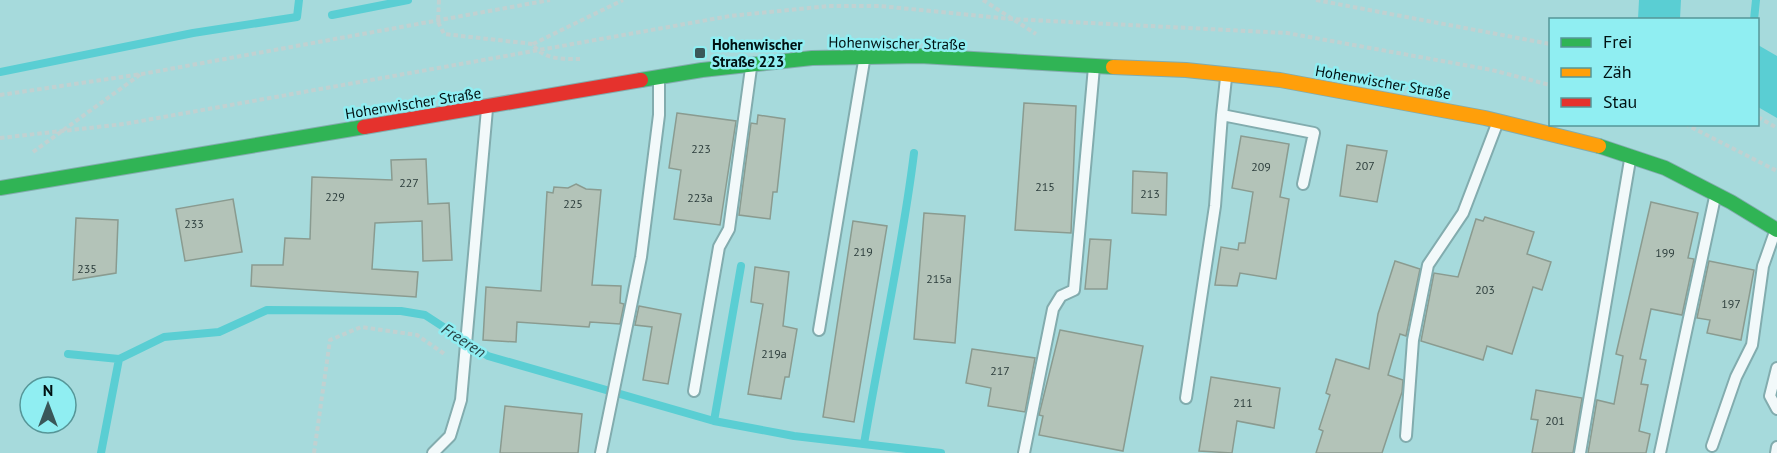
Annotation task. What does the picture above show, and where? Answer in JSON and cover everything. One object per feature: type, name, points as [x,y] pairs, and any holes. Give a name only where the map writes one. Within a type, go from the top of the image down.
[{"type":"main road","name":"Hohenwischer Straße","points":[[0,189],[658,76],[812,58],[920,56],[1280,80],[1498,121],[1595,145],[1665,168],[1776,230]]},
{"type":"lane","points":[[819,330],[864,57]]},
{"type":"lane","points":[[694,391],[719,247],[729,229],[751,64]]},
{"type":"lane","points":[[1024,451],[1053,309],[1061,296],[1074,290],[1094,67]]},
{"type":"lane","points":[[1186,398],[1215,206],[1226,75]]},
{"type":"lane","points":[[602,453],[610,402],[641,257],[659,115],[658,76]]},
{"type":"lane","points":[[433,453],[450,436],[461,400],[487,107]]},
{"type":"lane","points":[[1222,115],[1314,134],[1303,184]]},
{"type":"lane","points":[[1406,436],[1413,340],[1428,265],[1463,213],[1498,121]]},
{"type":"lane","points":[[1580,453],[1630,157]]},
{"type":"lane","points":[[1660,453],[1715,194]]},
{"type":"lane","points":[[1712,446],[1736,376],[1752,345],[1763,266],[1776,230]]},
{"type":"lane","points":[[1777,368],[1770,396],[1777,409]]},
{"type":"lane","points":[[1776,453],[1777,447]]},
{"type":"path","points":[[438,0],[438,22],[444,34],[533,44],[623,0]]},
{"type":"path","points":[[0,95],[142,74],[550,0]]},
{"type":"path","points":[[983,0],[1011,19]]},
{"type":"path","points":[[1316,0],[1549,44]]},
{"type":"path","points":[[533,44],[536,49],[554,59],[587,59]]},
{"type":"path","points":[[59,133],[142,74]]},
{"type":"path","points":[[1759,118],[1777,128]]},
{"type":"path","points":[[1689,126],[1777,171]]},
{"type":"path","points":[[314,453],[330,340],[361,327],[417,335],[465,369]]},
{"type":"water","points":[[1639,0],[1681,0],[1680,18],[1638,18]]},
{"type":"water","points":[[1759,46],[1777,56],[1777,118],[1759,108]]},
{"type":"building","points":[[1024,103],[1076,106],[1071,233],[1015,230]]},
{"type":"building","points":[[677,113],[736,121],[720,225],[674,219],[681,170],[669,168]]},
{"type":"building","points":[[758,115],[785,119],[777,192],[773,192],[770,219],[739,215],[751,123],[757,124]]},
{"type":"building","points":[[1241,136],[1289,144],[1280,197],[1289,199],[1276,279],[1240,273],[1237,286],[1215,285],[1221,247],[1238,250],[1239,243],[1245,243],[1253,192],[1232,188]]},
{"type":"building","points":[[1347,145],[1387,151],[1377,202],[1340,196]]},
{"type":"building","points":[[426,159],[428,204],[449,203],[452,260],[423,261],[422,221],[375,223],[372,269],[418,272],[416,297],[251,286],[252,265],[283,265],[285,238],[310,239],[312,177],[392,180],[391,160]]},
{"type":"building","points":[[1133,171],[1167,173],[1166,215],[1132,213]]},
{"type":"building","points":[[576,184],[586,189],[601,190],[592,285],[621,286],[620,303],[624,304],[620,324],[590,322],[589,327],[517,322],[516,342],[483,340],[486,287],[541,291],[547,192],[553,193],[554,187],[568,188]]},
{"type":"building","points":[[233,199],[242,252],[185,261],[176,209]]},
{"type":"building","points":[[1651,202],[1698,213],[1688,258],[1694,259],[1682,315],[1651,309],[1640,359],[1646,360],[1641,384],[1648,385],[1639,431],[1650,434],[1646,453],[1588,453],[1597,400],[1614,404],[1623,356],[1616,354]]},
{"type":"building","points":[[924,213],[965,216],[955,343],[914,339]]},
{"type":"building","points":[[1485,217],[1534,232],[1527,254],[1551,262],[1542,290],[1533,287],[1512,354],[1487,346],[1483,360],[1421,341],[1434,273],[1458,277],[1476,219],[1483,221]]},
{"type":"building","points":[[76,218],[118,220],[116,273],[73,280]]},
{"type":"building","points":[[853,221],[887,226],[854,422],[823,417]]},
{"type":"building","points":[[1090,239],[1111,240],[1107,289],[1085,289]]},
{"type":"building","points":[[1395,261],[1420,269],[1406,336],[1400,334],[1388,375],[1403,380],[1402,392],[1382,453],[1316,453],[1323,431],[1319,429],[1330,395],[1326,393],[1336,359],[1369,369],[1378,314]]},
{"type":"building","points":[[1709,261],[1754,270],[1741,340],[1707,333],[1710,320],[1697,318]]},
{"type":"building","points":[[755,267],[789,272],[783,326],[797,329],[789,377],[785,377],[781,399],[748,394],[763,304],[751,302]]},
{"type":"building","points":[[639,306],[681,314],[668,384],[643,380],[652,327],[635,325]]},
{"type":"building","points":[[1060,330],[1143,346],[1123,451],[1039,435],[1043,416],[1039,415]]},
{"type":"building","points":[[972,349],[1035,358],[1025,412],[988,406],[991,388],[966,383]]},
{"type":"building","points":[[1211,377],[1280,388],[1274,428],[1237,421],[1232,453],[1199,451]]},
{"type":"building","points":[[1536,390],[1582,398],[1573,453],[1532,453],[1538,420],[1531,419]]},
{"type":"building","points":[[505,406],[582,414],[578,453],[500,453]]},
{"type":"waterway","points":[[0,72],[193,33],[297,17],[299,0]]},
{"type":"waterway","points":[[332,15],[408,0]]},
{"type":"waterway","points":[[1754,18],[1756,0]]},
{"type":"waterway","points":[[864,444],[897,263],[914,153]]},
{"type":"waterway","points":[[714,421],[741,266]]},
{"type":"waterway","name":"Freeren","points":[[101,453],[119,359],[164,337],[219,332],[267,310],[401,311],[425,315],[488,356],[714,421],[794,436],[941,453]]},
{"type":"waterway","points":[[68,354],[119,359]]},
{"type":"traffic: fast","points":[[641,80],[702,70],[812,58],[920,56],[1113,67]]},
{"type":"traffic: fast","points":[[0,188],[364,127]]},
{"type":"traffic: fast","points":[[1599,146],[1665,168],[1731,202],[1777,230]]},
{"type":"traffic: slow","points":[[1113,67],[1186,70],[1280,80],[1485,118],[1599,146]]},
{"type":"traffic: jam","points":[[364,127],[641,80]]},
{"type":"place","name":"Hohenwischer Straße 223","points":[[700,53]]}]
